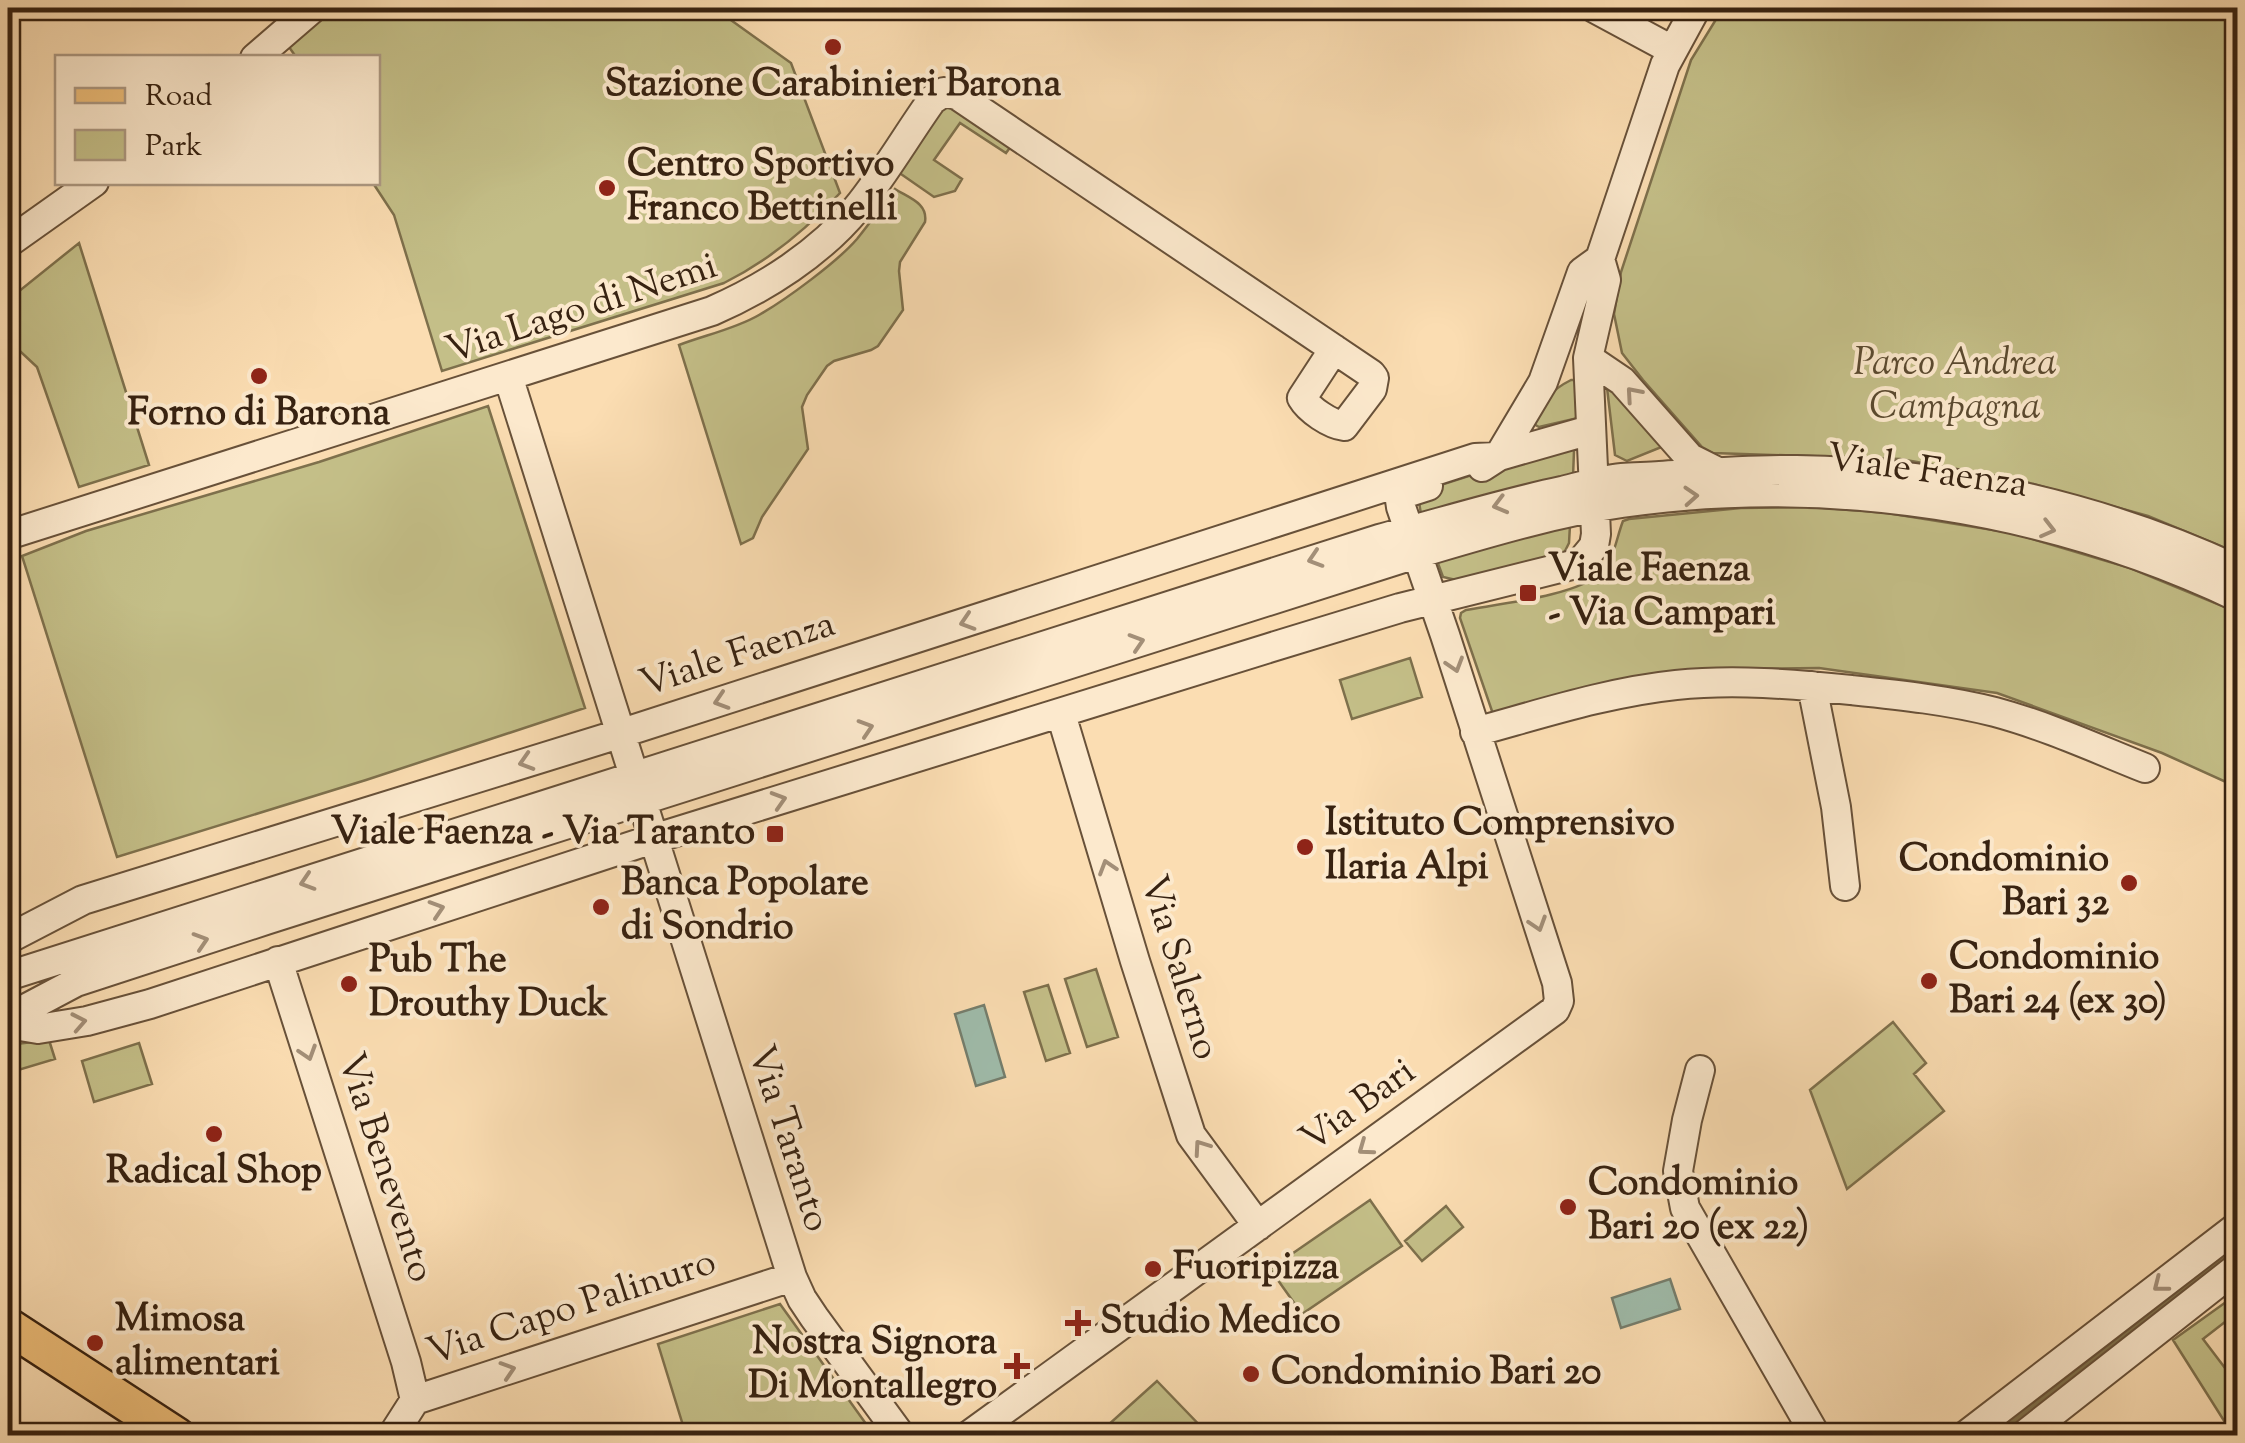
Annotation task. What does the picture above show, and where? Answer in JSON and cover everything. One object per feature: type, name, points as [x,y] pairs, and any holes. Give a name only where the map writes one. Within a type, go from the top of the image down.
[{"type":"main road","points":[[8,1326],[177,1436]]},
{"type":"main road","points":[[8,1352],[132,1436]]},
{"type":"street","points":[[259,55],[312,8]]},
{"type":"street","points":[[1594,8],[1672,50]]},
{"type":"street","points":[[1497,457],[1544,382],[1582,272],[1600,258],[1672,50],[1696,8]]},
{"type":"street","name":"Via Lago di Nemi","points":[[8,535],[712,311],[742,298],[828,237],[856,209],[932,100],[944,92],[958,95],[1334,349]]},
{"type":"street","points":[[8,244],[90,185]]},
{"type":"street","points":[[1544,382],[1588,358],[1606,280],[1600,258]]},
{"type":"street","name":"Viale Faenza","points":[[8,1021],[38,1029],[150,1004],[653,840],[1061,714],[1433,600],[1580,563],[1594,546],[1596,534],[1588,358]]},
{"type":"street","name":"Viale Faenza","points":[[1588,358],[1622,381],[1690,458],[1708,468],[1730,471]]},
{"type":"street","name":"Via Taranto","points":[[508,376],[792,1277],[814,1318],[902,1436]]},
{"type":"street","name":"Viale Faenza","points":[[8,940],[83,900],[620,734],[1475,458],[1497,457],[1590,430]]},
{"type":"street","name":"Viale Faenza","points":[[1433,600],[1400,500],[1406,493],[1478,470],[1497,457]]},
{"type":"street","name":"Viale Faenza","points":[[8,976],[637,789],[1412,542],[1501,529],[1593,496],[1622,478],[1797,470],[1931,480],[2106,520],[2238,570]]},
{"type":"street","name":"Viale Faenza","points":[[1593,496],[1673,498],[1762,493],[1925,504],[2000,517],[2088,540],[2173,569],[2238,597]]},
{"type":"street","name":"Via Bari","points":[[968,1436],[1551,1014],[1558,1004],[1557,983],[1433,600]]},
{"type":"street","points":[[1475,732],[1614,694],[1676,685],[1724,682],[1812,686],[1908,696],[1992,712],[2068,736],[2145,768]]},
{"type":"street","points":[[1812,686],[1836,807],[1845,886]]},
{"type":"street","name":"Via Salerno","points":[[1061,714],[1191,1135],[1258,1226]]},
{"type":"street","name":"Viale Faenza","points":[[8,1021],[76,982],[637,789]]},
{"type":"street","name":"Via Benevento","points":[[278,960],[415,1400]]},
{"type":"street","points":[[1700,1070],[1678,1170],[1685,1208],[1816,1436]]},
{"type":"street","points":[[1966,1436],[2238,1226]]},
{"type":"street","points":[[2023,1436],[2238,1267]]},
{"type":"street","name":"Via Capo Palinuro","points":[[392,1436],[415,1400],[792,1277]]},
{"type":"green space","name":"Centro Sportivo Franco Bettinelli","points":[[331,8],[714,8],[791,63],[840,193],[786,243],[724,283],[442,371],[394,215],[374,185],[380,185],[380,55],[295,55],[289,47]]},
{"type":"green space","name":"Parco Andrea Campagna","points":[[1723,8],[2237,8],[2237,553],[2148,516],[2019,480],[1900,459],[1713,453],[1702,447],[1622,353],[1614,314],[1621,272],[1691,60]]},
{"type":"green space","points":[[953,102],[1014,142],[1006,153],[960,123],[934,160],[962,179],[955,191],[934,197],[898,172],[943,107]]},
{"type":"green space","points":[[895,189],[916,202],[925,215],[925,222],[900,262],[903,310],[878,346],[827,366],[802,407],[808,449],[762,517],[753,538],[741,544],[679,345],[750,320],[797,290],[848,248]]},
{"type":"green space","points":[[79,243],[149,465],[79,487],[37,367],[8,340],[8,300]]},
{"type":"green space","points":[[1575,380],[1578,418],[1539,427],[1532,423],[1547,397]]},
{"type":"green space","points":[[1608,387],[1664,446],[1627,461],[1615,455]]},
{"type":"green space","points":[[488,406],[585,708],[117,857],[22,556],[86,531],[319,462]]},
{"type":"green space","points":[[1563,446],[1574,451],[1573,477],[1422,518],[1420,500],[1425,490]]},
{"type":"green space","points":[[1813,507],[1887,513],[2012,533],[2130,568],[2237,612],[2237,787],[2162,753],[1997,693],[1819,668],[1723,669],[1493,714],[1461,613],[1558,593],[1591,580],[1606,566],[1623,521],[1629,519],[1741,508]]},
{"type":"green space","points":[[1570,525],[1569,543],[1562,557],[1456,580],[1443,577],[1436,558]]},
{"type":"green space","points":[[1410,658],[1422,697],[1352,719],[1340,680]]},
{"type":"green space","points":[[1096,969],[1118,1037],[1087,1047],[1065,979]]},
{"type":"green space","points":[[1048,985],[1070,1053],[1046,1061],[1024,992]]},
{"type":"green space","points":[[1893,1022],[1926,1063],[1914,1074],[1944,1111],[1847,1189],[1810,1090]]},
{"type":"green space","points":[[49,1040],[55,1059],[15,1071],[8,1045]]},
{"type":"green space","points":[[139,1043],[152,1084],[94,1102],[82,1061]]},
{"type":"green space","points":[[1370,1200],[1402,1246],[1302,1314],[1270,1269]]},
{"type":"green space","points":[[1446,1206],[1463,1227],[1422,1261],[1405,1241]]},
{"type":"green space","points":[[2237,1247],[1997,1435],[1993,1435]]},
{"type":"green space","points":[[2226,1302],[2234,1315],[2203,1339],[2225,1368],[2237,1360],[2237,1435],[2233,1435],[2173,1340]]},
{"type":"green space","points":[[780,1304],[874,1435],[686,1435],[658,1344]]},
{"type":"green space","points":[[1157,1381],[1209,1435],[1097,1435]]},
{"type":"shaded area","points":[[984,1005],[1005,1077],[976,1086],[955,1014]]},
{"type":"shaded area","points":[[1670,1279],[1680,1309],[1621,1328],[1612,1298]]},
{"type":"place","name":"Stazione Carabinieri Barona","points":[[833,47]]},
{"type":"place","name":"Centro Sportivo Franco Bettinelli","points":[[607,188]]},
{"type":"place","name":"Forno di Barona","points":[[259,376]]},
{"type":"place","name":"Viale Faenza - Via Campari","points":[[1528,593]]},
{"type":"place","name":"Viale Faenza - Via Taranto","points":[[775,834]]},
{"type":"place","name":"Istituto Comprensivo Ilaria Alpi","points":[[1305,847]]},
{"type":"place","name":"Condominio Bari 32","points":[[2129,883]]},
{"type":"place","name":"Banca Popolare di Sondrio","points":[[601,907]]},
{"type":"place","name":"Condominio Bari 24 (ex 30)","points":[[1929,981]]},
{"type":"place","name":"Pub The Drouthy Duck","points":[[349,984]]},
{"type":"place","name":"Radical Shop","points":[[214,1134]]},
{"type":"place","name":"Condominio Bari 20 (ex 22)","points":[[1568,1207]]},
{"type":"place","name":"Fuoripizza","points":[[1153,1269]]},
{"type":"place","name":"Studio Medico","points":[[1078,1323]]},
{"type":"place","name":"Mimosa alimentari","points":[[95,1343]]},
{"type":"place","name":"Nostra Signora Di Montallegro","points":[[1017,1366]]},
{"type":"place","name":"Condominio Bari 20","points":[[1251,1374]]}]
